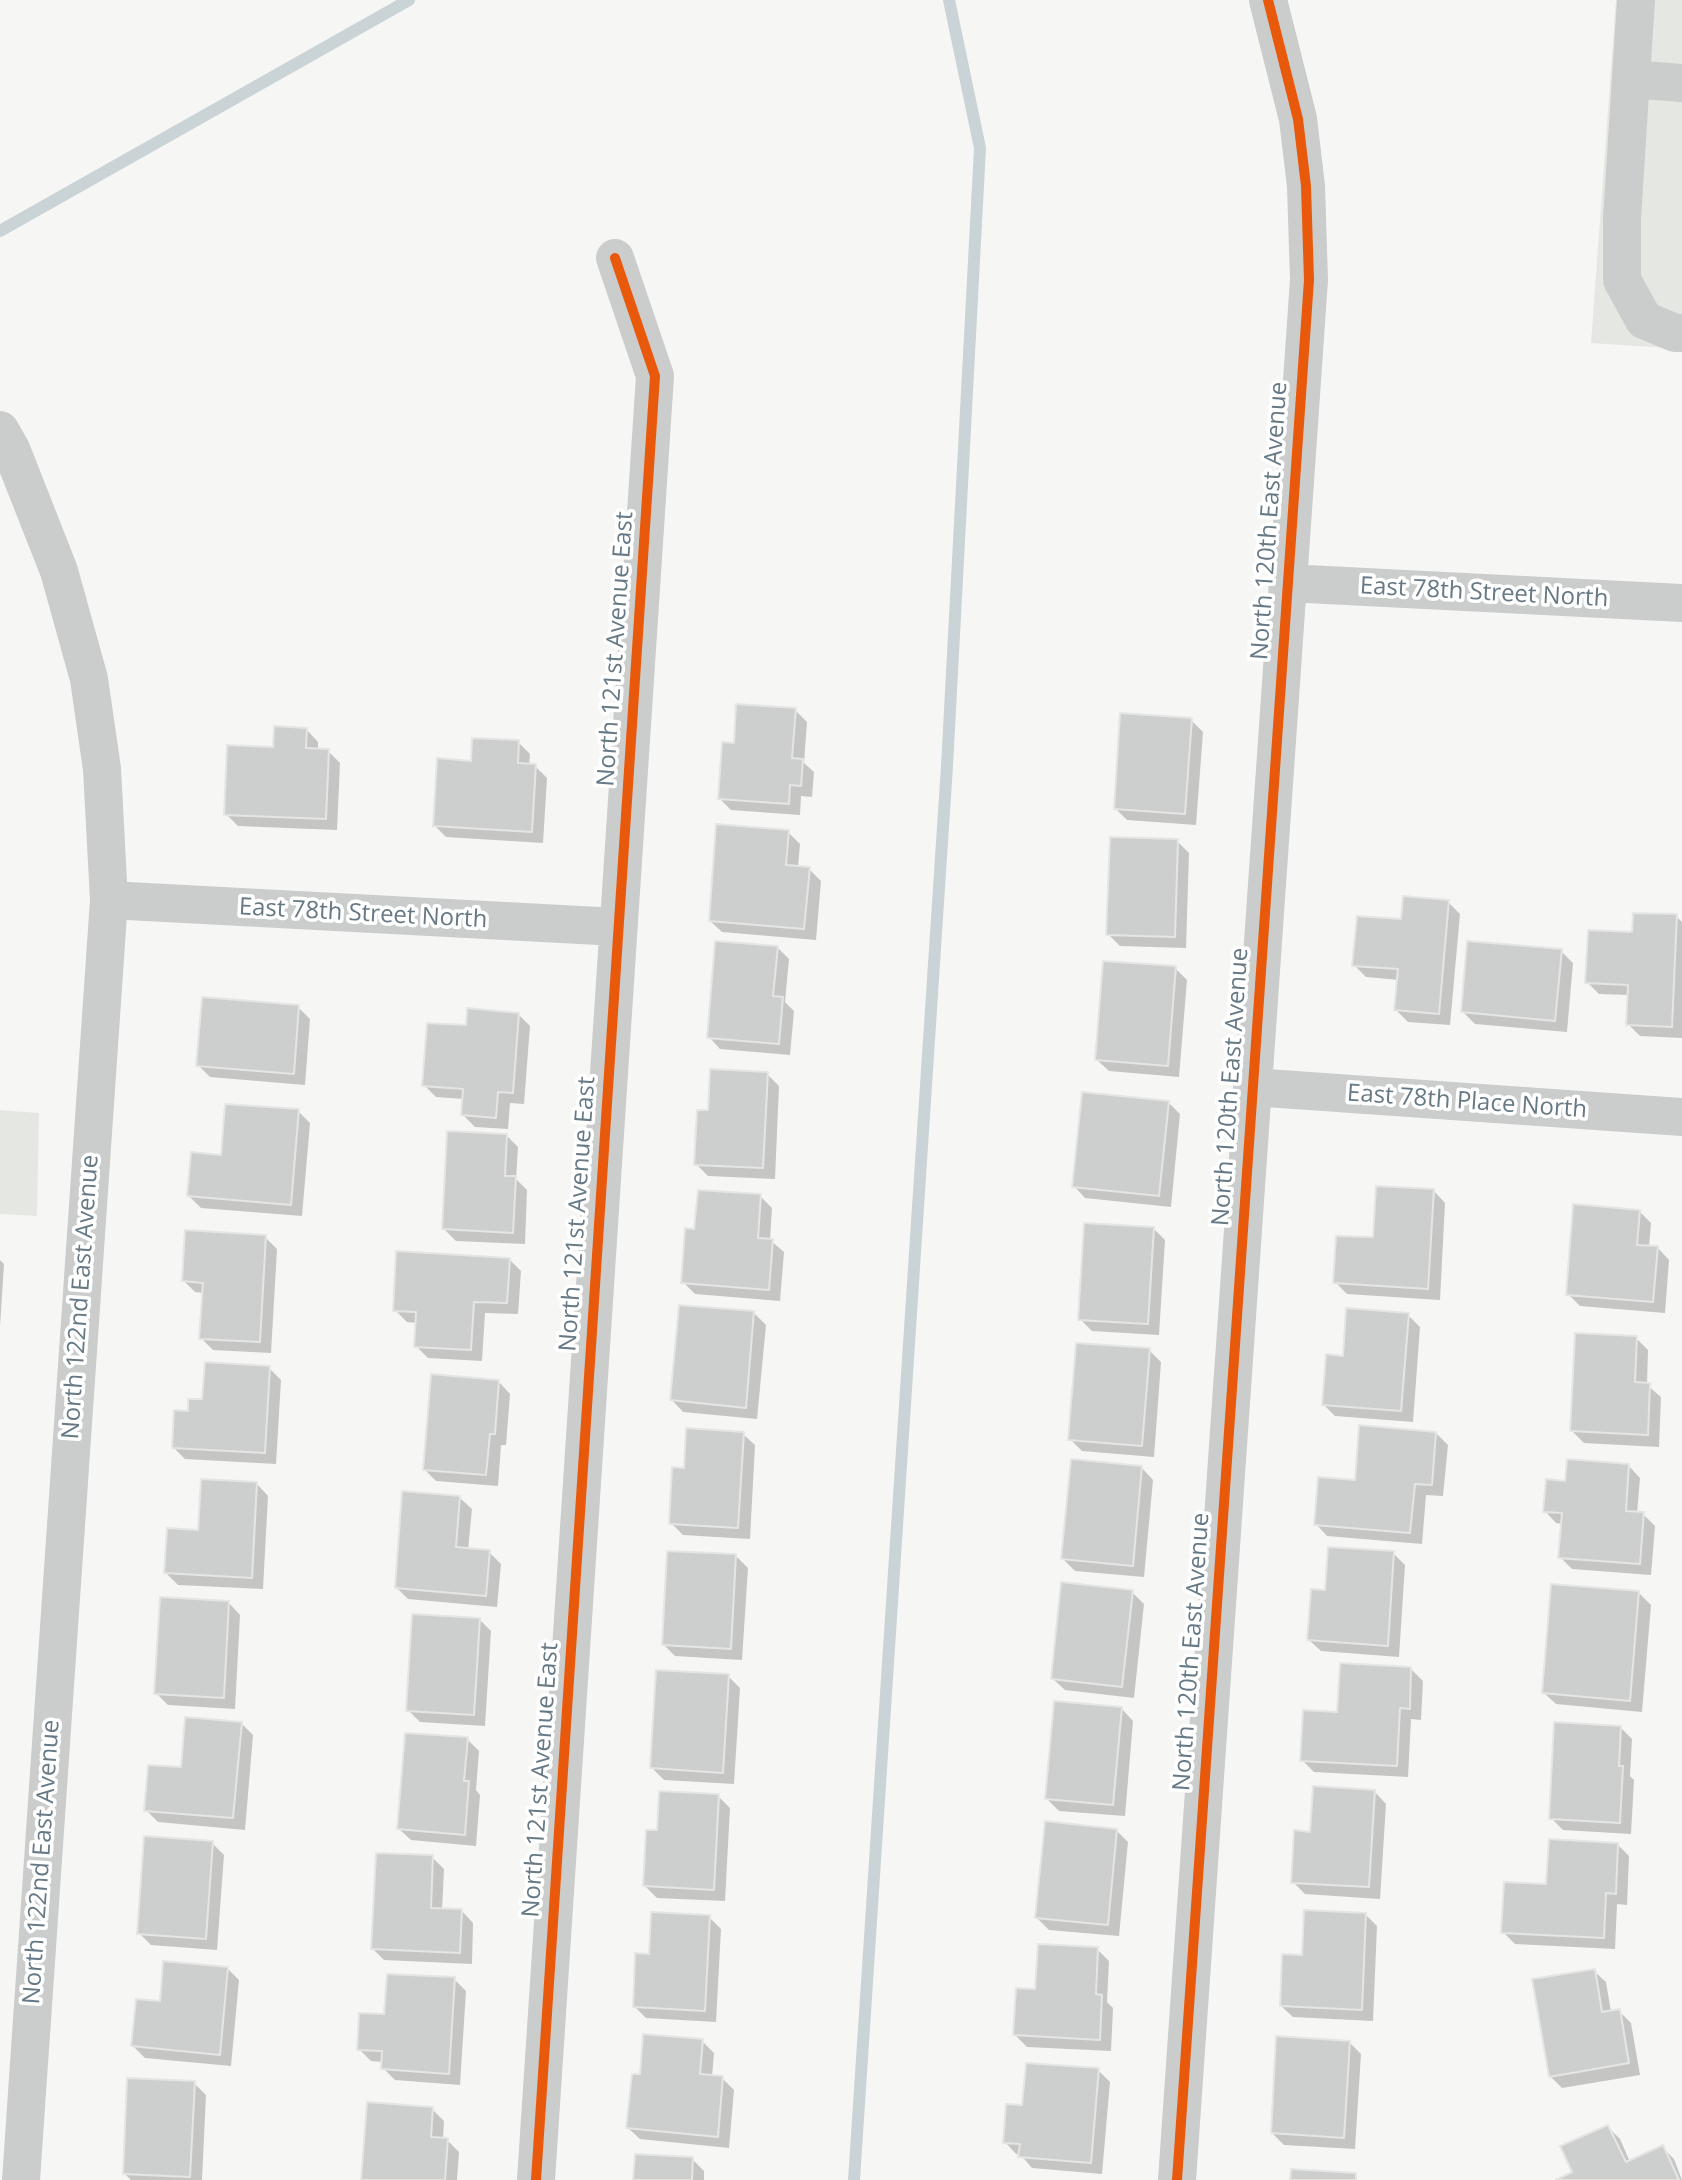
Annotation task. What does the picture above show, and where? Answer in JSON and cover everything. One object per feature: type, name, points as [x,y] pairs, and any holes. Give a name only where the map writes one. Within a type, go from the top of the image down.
[{"type":"street","name":"North 120th East Avenue","points":[[1177,2180],[1308,280],[1306,186],[1298,119],[1268,0]]},
{"type":"street","points":[[1636,0],[1622,218],[1622,280],[1644,320],[1682,333]]},
{"type":"street","points":[[1631,79],[1682,83]]},
{"type":"street","name":"North 121st Avenue East","points":[[536,2180],[655,376],[615,258]]},
{"type":"street","name":"North 122nd East Avenue","points":[[0,430],[11,449],[59,571],[89,680],[102,769],[109,900],[20,2180]]},
{"type":"street","name":"East 78th Street North","points":[[1287,583],[1682,603]]},
{"type":"street","name":"East 78th Street North","points":[[109,900],[618,927]]},
{"type":"street","name":"East 78th Place North","points":[[1252,1087],[1682,1117]]},
{"type":"shaded area","points":[[1616,0],[1682,0],[1682,349],[1591,343]]},
{"type":"shaded area","points":[[0,1110],[39,1113],[37,1216],[0,1214]]},
{"type":"building","points":[[736,704],[796,708],[792,758],[803,759],[801,786],[790,785],[789,804],[718,799],[722,742],[734,743]]},
{"type":"building","points":[[1120,713],[1192,718],[1185,814],[1114,809]]},
{"type":"building","points":[[274,726],[307,728],[306,748],[329,749],[326,819],[224,815],[227,745],[273,747]]},
{"type":"building","points":[[472,738],[519,740],[518,763],[536,764],[532,832],[433,826],[437,758],[471,761]]},
{"type":"building","points":[[716,824],[789,830],[786,865],[810,867],[804,929],[709,921]]},
{"type":"building","points":[[1110,837],[1178,839],[1175,937],[1106,935]]},
{"type":"building","points":[[1403,896],[1449,900],[1439,1014],[1394,1010],[1398,969],[1352,966],[1357,916],[1401,919]]},
{"type":"building","points":[[1633,913],[1677,914],[1672,1027],[1626,1025],[1628,985],[1585,983],[1588,930],[1632,932]]},
{"type":"building","points":[[715,941],[778,946],[773,996],[783,997],[779,1044],[707,1038]]},
{"type":"building","points":[[1467,941],[1562,949],[1555,1021],[1461,1012]]},
{"type":"building","points":[[1103,961],[1176,966],[1168,1066],[1095,1060]]},
{"type":"building","points":[[202,997],[299,1005],[294,1074],[196,1066]]},
{"type":"building","points":[[467,1008],[519,1013],[513,1093],[498,1092],[496,1118],[461,1115],[463,1089],[422,1086],[427,1023],[466,1025]]},
{"type":"building","points":[[710,1069],[768,1072],[763,1168],[694,1165],[697,1110],[708,1110]]},
{"type":"building","points":[[1082,1092],[1169,1101],[1159,1196],[1072,1187]]},
{"type":"building","points":[[225,1104],[299,1109],[291,1205],[187,1196],[191,1152],[221,1155]]},
{"type":"building","points":[[447,1131],[507,1134],[505,1176],[516,1176],[513,1233],[442,1229]]},
{"type":"building","points":[[1376,1186],[1434,1189],[1428,1289],[1333,1283],[1336,1236],[1373,1237]]},
{"type":"building","points":[[698,1190],[761,1194],[758,1238],[773,1239],[769,1290],[681,1283],[685,1228],[694,1229]]},
{"type":"building","points":[[1573,1204],[1640,1210],[1637,1245],[1658,1246],[1653,1302],[1566,1295]]},
{"type":"building","points":[[1084,1223],[1154,1227],[1148,1324],[1078,1320]]},
{"type":"building","points":[[185,1230],[266,1235],[260,1342],[199,1339],[203,1283],[182,1281]]},
{"type":"building","points":[[396,1251],[510,1258],[507,1303],[474,1302],[471,1350],[414,1347],[416,1312],[393,1311]]},
{"type":"building","points":[[679,1305],[754,1311],[746,1408],[670,1400]]},
{"type":"building","points":[[1346,1308],[1409,1313],[1401,1411],[1322,1405],[1326,1354],[1343,1356]]},
{"type":"building","points":[[1575,1333],[1637,1336],[1635,1382],[1650,1383],[1648,1435],[1570,1431]]},
{"type":"building","points":[[1076,1343],[1150,1348],[1142,1446],[1068,1440]]},
{"type":"building","points":[[205,1362],[270,1366],[265,1453],[172,1448],[174,1410],[188,1411],[188,1399],[202,1399]]},
{"type":"building","points":[[431,1374],[499,1380],[495,1434],[490,1434],[486,1475],[423,1470]]},
{"type":"building","points":[[1359,1425],[1436,1432],[1432,1485],[1415,1484],[1410,1533],[1314,1525],[1318,1477],[1355,1480]]},
{"type":"building","points":[[686,1428],[744,1432],[738,1528],[669,1524],[672,1467],[684,1468]]},
{"type":"building","points":[[1071,1459],[1142,1466],[1133,1566],[1061,1559]]},
{"type":"building","points":[[1567,1459],[1629,1464],[1626,1511],[1644,1512],[1640,1564],[1558,1558],[1562,1513],[1543,1512],[1546,1479],[1565,1481]]},
{"type":"building","points":[[201,1479],[257,1482],[252,1578],[164,1573],[167,1528],[198,1530]]},
{"type":"building","points":[[402,1491],[460,1496],[456,1547],[490,1550],[486,1596],[395,1588]]},
{"type":"building","points":[[1328,1547],[1394,1551],[1388,1646],[1307,1640],[1311,1589],[1325,1590]]},
{"type":"building","points":[[667,1551],[736,1554],[731,1649],[662,1645]]},
{"type":"building","points":[[1061,1582],[1133,1590],[1122,1687],[1051,1679]]},
{"type":"building","points":[[1551,1584],[1639,1591],[1630,1701],[1542,1693]]},
{"type":"building","points":[[160,1597],[229,1601],[224,1698],[154,1694]]},
{"type":"building","points":[[412,1614],[480,1618],[474,1715],[406,1711]]},
{"type":"building","points":[[1340,1663],[1411,1667],[1410,1709],[1400,1708],[1397,1766],[1300,1761],[1303,1710],[1337,1712]]},
{"type":"building","points":[[656,1670],[729,1674],[723,1773],[650,1768]]},
{"type":"building","points":[[1054,1701],[1122,1707],[1113,1805],[1045,1799]]},
{"type":"building","points":[[185,1717],[242,1722],[233,1818],[144,1811],[148,1765],[181,1767]]},
{"type":"building","points":[[1554,1722],[1621,1726],[1619,1766],[1623,1766],[1620,1823],[1549,1819]]},
{"type":"building","points":[[405,1733],[468,1737],[464,1781],[469,1781],[465,1835],[397,1829]]},
{"type":"building","points":[[1313,1786],[1375,1790],[1369,1887],[1291,1883],[1294,1830],[1310,1832]]},
{"type":"building","points":[[659,1791],[719,1794],[714,1890],[643,1886],[646,1830],[657,1830]]},
{"type":"building","points":[[1045,1821],[1117,1829],[1108,1925],[1035,1918]]},
{"type":"building","points":[[144,1836],[213,1841],[206,1939],[137,1934]]},
{"type":"building","points":[[1549,1839],[1618,1843],[1616,1894],[1606,1893],[1604,1938],[1501,1933],[1504,1882],[1546,1884]]},
{"type":"building","points":[[376,1853],[433,1855],[431,1908],[462,1909],[460,1953],[371,1949]]},
{"type":"building","points":[[1304,1910],[1366,1913],[1362,2010],[1280,2006],[1282,1954],[1302,1955]]},
{"type":"building","points":[[651,1912],[710,1915],[705,2011],[633,2007],[635,1953],[649,1954]]},
{"type":"building","points":[[1038,1944],[1098,1947],[1096,1994],[1102,1995],[1100,2040],[1013,2035],[1016,1988],[1035,1989]]},
{"type":"building","points":[[163,1961],[228,1967],[220,2055],[131,2046],[136,1999],[160,2001]]},
{"type":"building","points":[[1595,1969],[1602,2012],[1620,2009],[1629,2063],[1549,2077],[1532,1979]]},
{"type":"building","points":[[387,1974],[455,1977],[449,2074],[381,2069],[382,2051],[357,2050],[359,2013],[384,2014]]},
{"type":"building","points":[[643,2034],[703,2039],[700,2074],[723,2076],[718,2137],[626,2128],[632,2074],[640,2074]]},
{"type":"building","points":[[1276,2036],[1350,2041],[1344,2138],[1271,2133]]},
{"type":"building","points":[[1026,2063],[1099,2068],[1091,2163],[1018,2157],[1020,2144],[1003,2143],[1006,2104],[1022,2105]]},
{"type":"building","points":[[127,2078],[195,2081],[190,2177],[123,2174]]},
{"type":"building","points":[[367,2102],[433,2107],[431,2137],[448,2138],[445,2180],[361,2180]]},
{"type":"building","points":[[1608,2125],[1626,2162],[1663,2145],[1679,2180],[1556,2180],[1572,2172],[1560,2146]]},
{"type":"building","points":[[635,2154],[693,2157],[692,2180],[633,2180]]},
{"type":"building","points":[[1291,2169],[1356,2173],[1356,2180],[1290,2180]]},
{"type":"waterway","points":[[0,231],[409,0]]},
{"type":"waterway","points":[[854,2180],[947,766],[980,148],[949,0]]},
{"type":"cycle path","points":[[1177,2180],[1309,280],[1306,186],[1298,119],[1268,0]]},
{"type":"cycle path","points":[[536,2180],[655,376],[615,258]]}]
